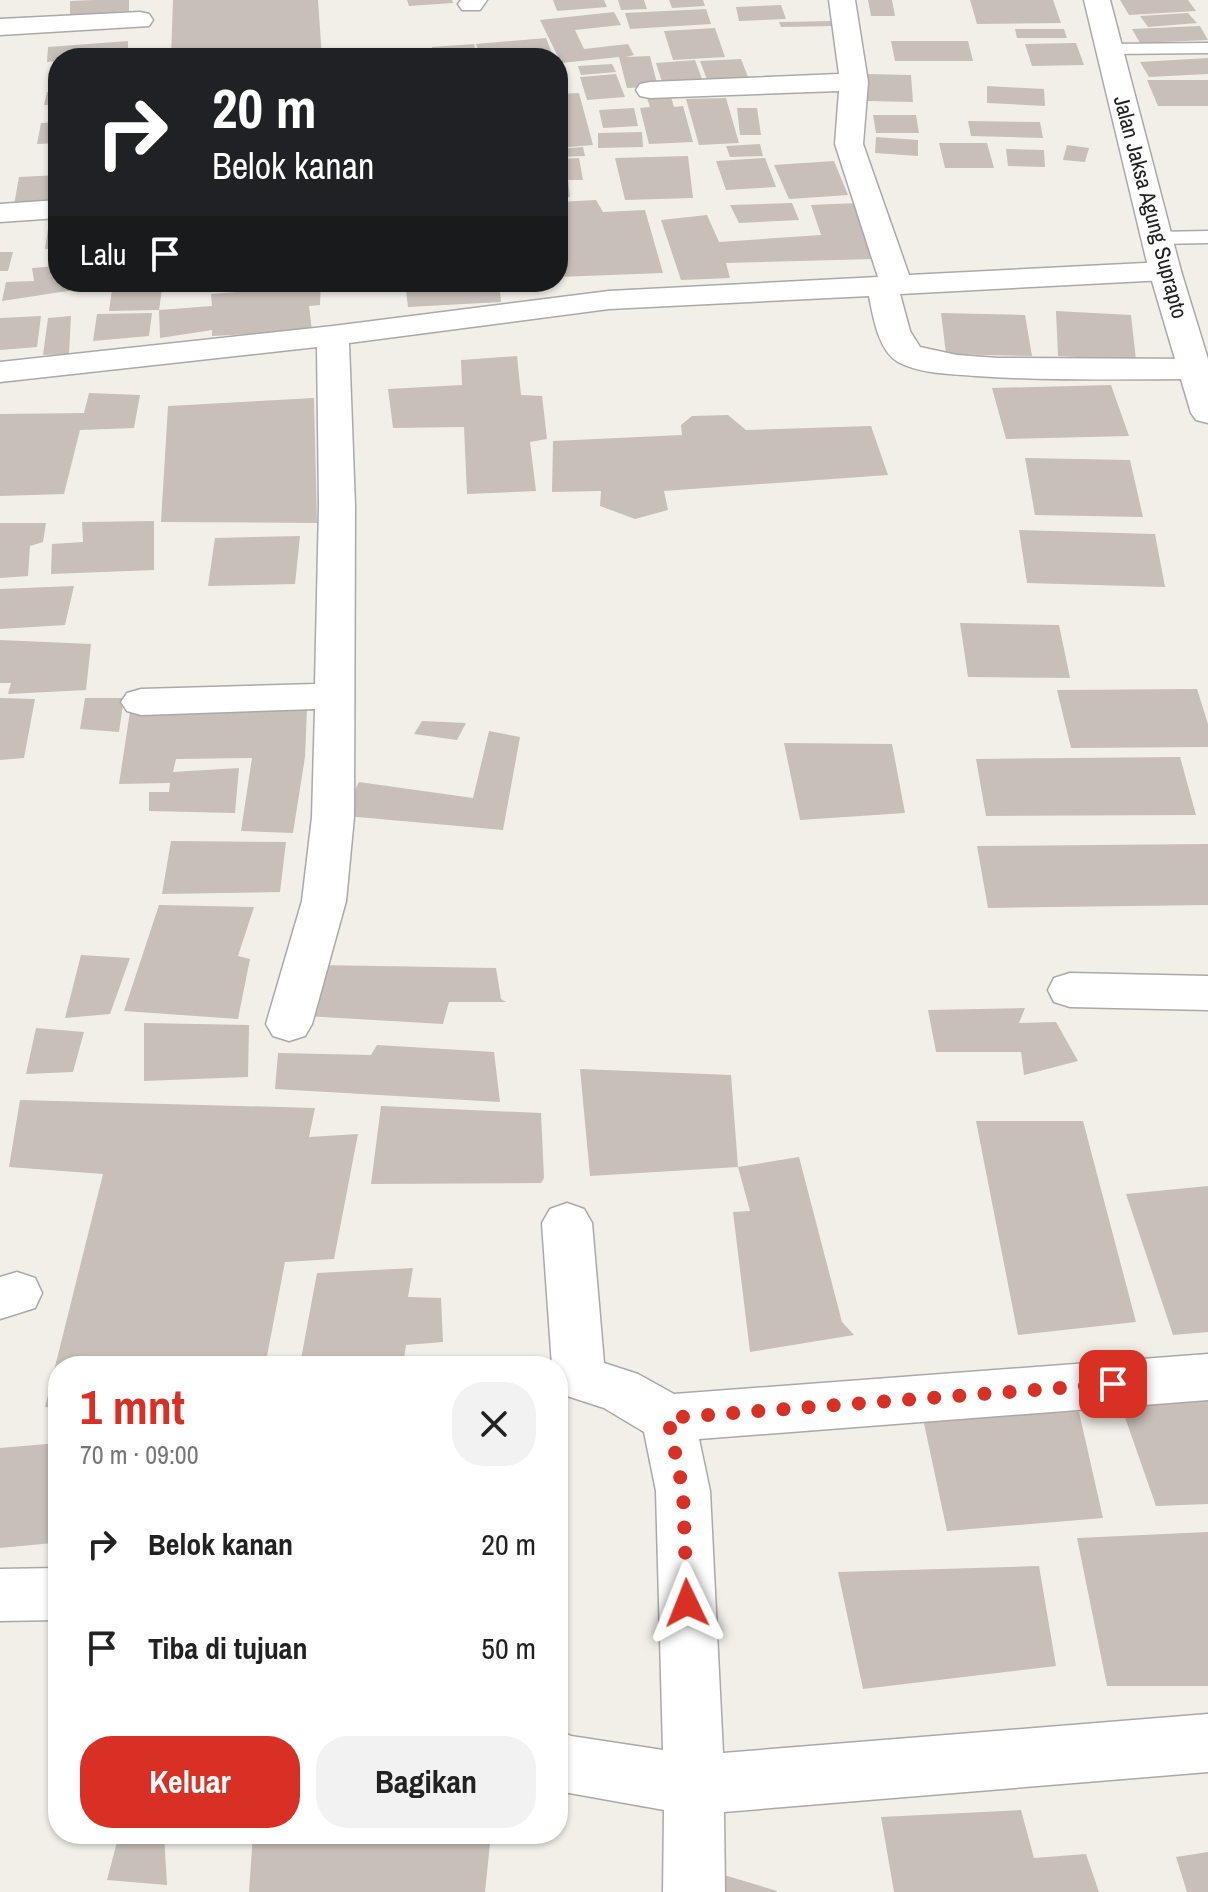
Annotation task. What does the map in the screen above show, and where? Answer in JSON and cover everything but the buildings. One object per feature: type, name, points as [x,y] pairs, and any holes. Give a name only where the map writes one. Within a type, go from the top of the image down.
[{"type":"street","points":[[842,0],[854,82],[849,144],[889,285],[899,341],[907,353],[918,359],[970,366],[1197,369]]},
{"type":"street","name":"Jalan Jaksa Agung Suprapto","points":[[1097,0],[1165,271],[1208,413]]},
{"type":"street","points":[[0,27],[140,20]]},
{"type":"street","points":[[650,90],[854,82]]},
{"type":"street","points":[[0,213],[48,210]]},
{"type":"street","points":[[0,372],[333,336],[609,300],[1165,271]]},
{"type":"street","points":[[289,1024],[324,901],[330,861],[337,506],[333,336]]},
{"type":"street","points":[[141,702],[335,696]]},
{"type":"street","points":[[1070,990],[1208,993]]},
{"type":"street","points":[[567,1223],[568,1356]]},
{"type":"street","points":[[568,1386],[619,1390],[668,1418],[1208,1377]]},
{"type":"street","points":[[668,1418],[683,1491],[694,1785],[694,1892]]},
{"type":"street","points":[[0,1595],[48,1594]]},
{"type":"street","points":[[568,1765],[694,1785],[1208,1743]]},
{"type":"lane","points":[[1109,49],[1208,48]]},
{"type":"lane","points":[[1157,238],[1208,237]]},
{"type":"route","points":[[687,1603],[683,1491],[668,1418],[1113,1384]]}]
